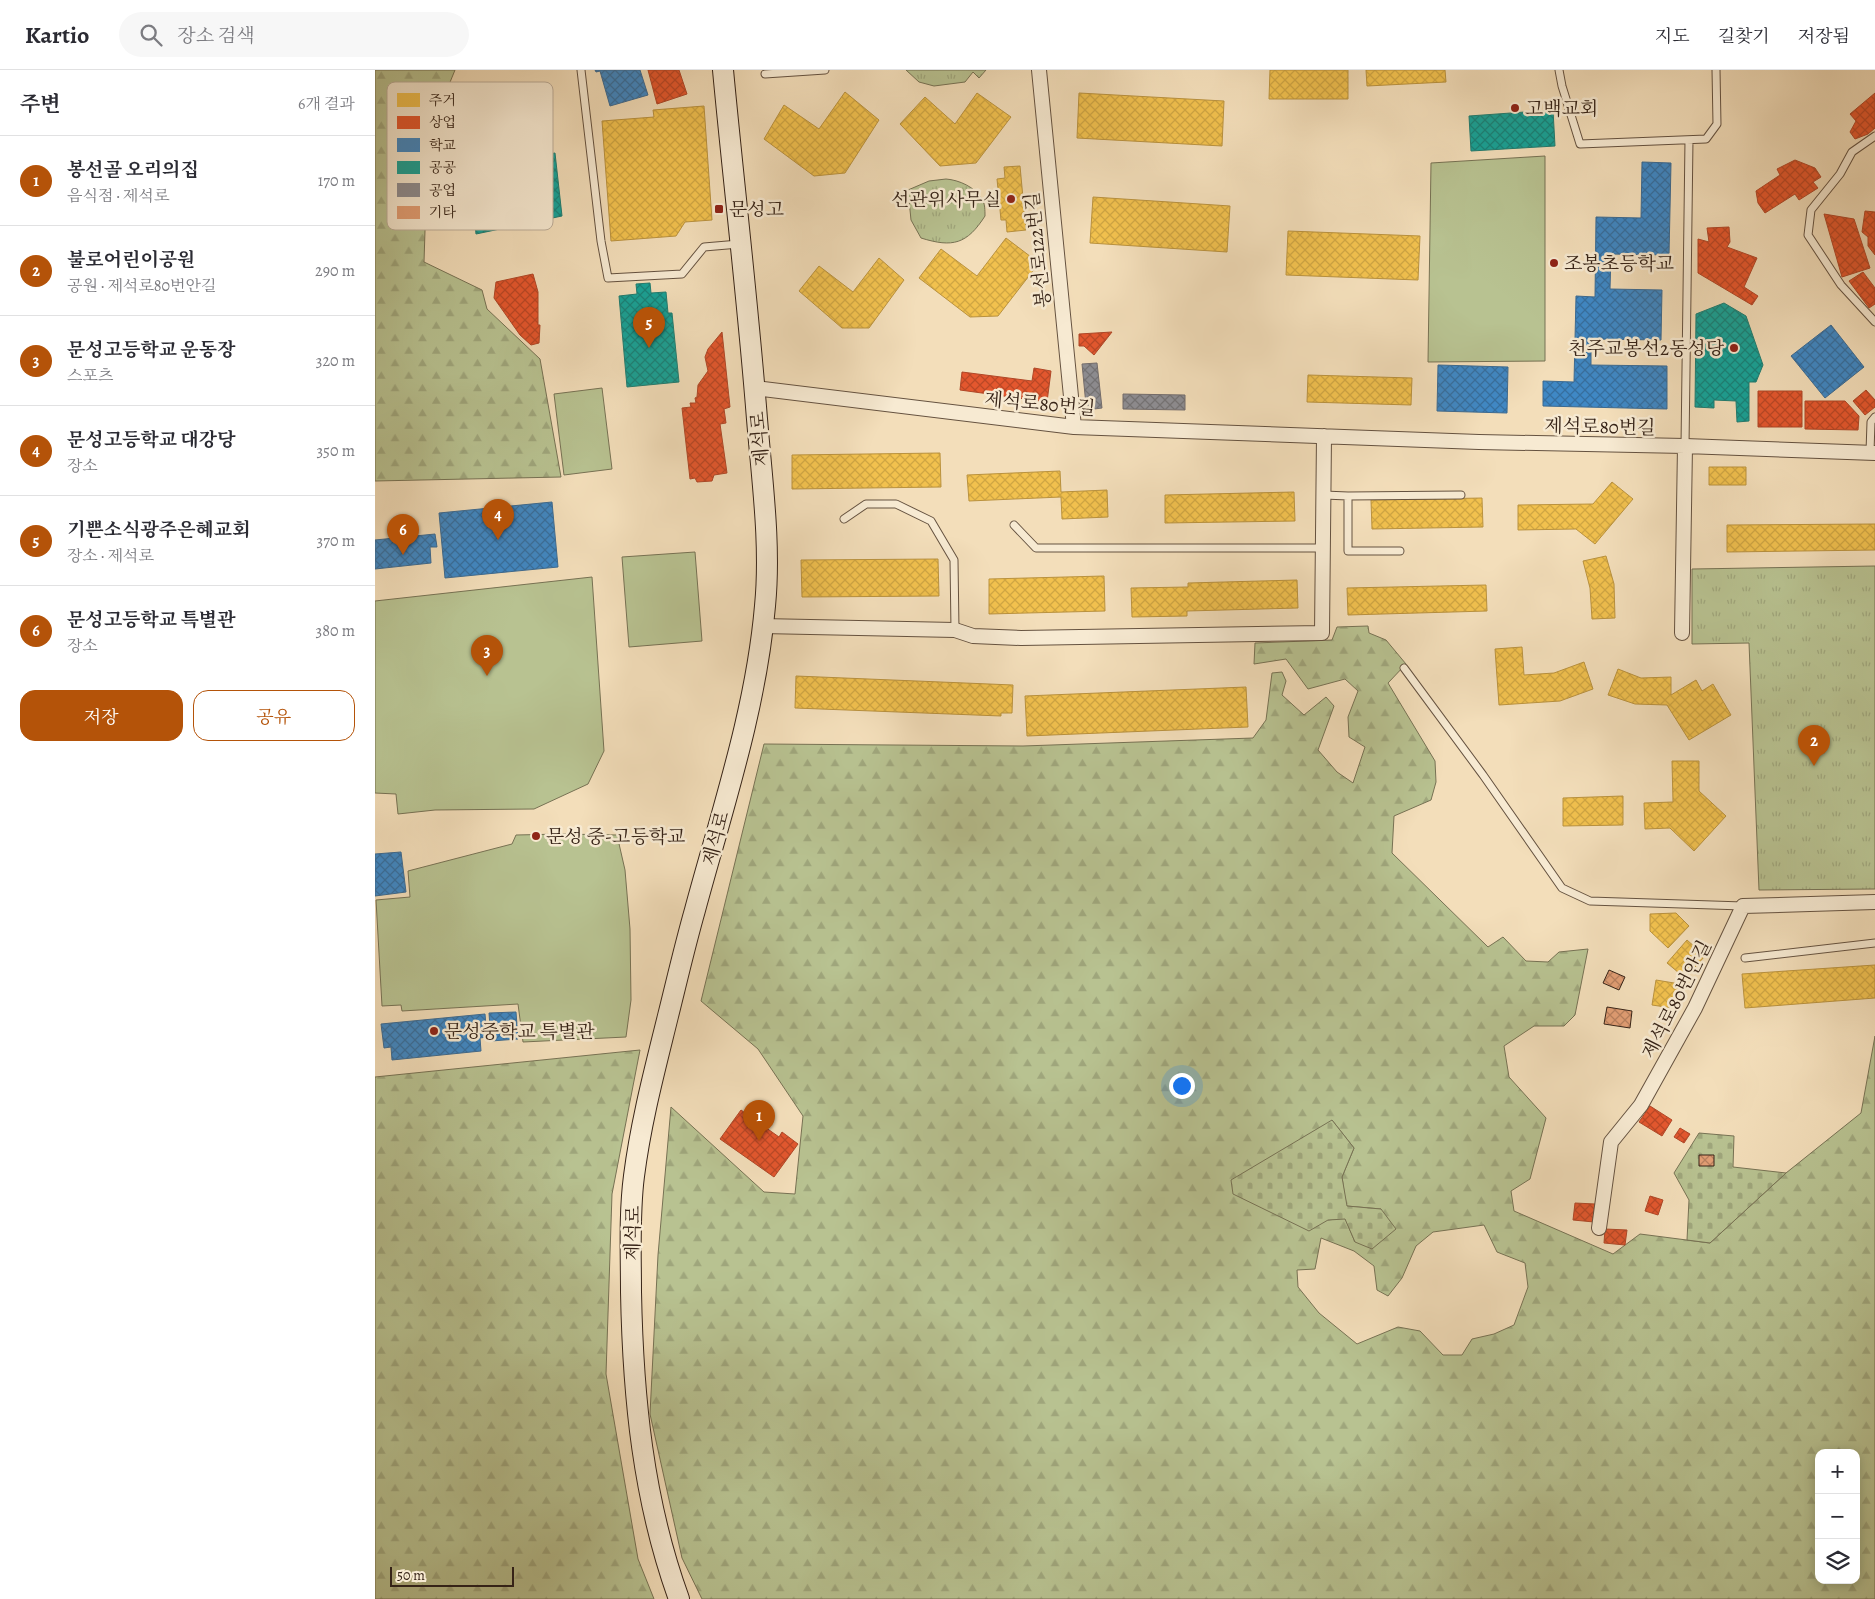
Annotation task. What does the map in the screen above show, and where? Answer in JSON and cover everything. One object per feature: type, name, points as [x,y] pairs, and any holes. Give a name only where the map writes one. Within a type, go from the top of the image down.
[{"type":"street","name":"제석로","points":[[679,1599],[662,1549],[651,1506],[637,1416],[631,1310],[631,1227],[634,1179],[645,1105],[693,915],[746,724],[765,606],[764,497],[723,70]]},
{"type":"street","name":"봉선로122번길","points":[[1039,70],[1074,427]]},
{"type":"street","name":"제석로80번길","points":[[755,388],[1074,427],[1479,442],[1872,452]]},
{"type":"street","points":[[762,626],[955,630],[973,636],[1021,638],[1322,633],[1324,436]]},
{"type":"street","points":[[1682,633],[1685,446]]},
{"type":"street","points":[[1743,906],[1875,902]]},
{"type":"street","name":"제석로80번안길","points":[[1599,1228],[1611,1142],[1641,1105],[1695,1008],[1743,906]]},
{"type":"lane","points":[[581,70],[607,278],[681,274],[704,247],[741,244]]},
{"type":"lane","points":[[765,74],[825,70]]},
{"type":"lane","points":[[1559,70],[1580,144],[1706,139],[1717,124],[1716,70]]},
{"type":"lane","points":[[1875,136],[1852,152],[1840,174],[1811,210],[1808,235],[1841,285],[1875,322]]},
{"type":"lane","points":[[1685,446],[1689,140]]},
{"type":"lane","points":[[1872,452],[1871,422],[1875,417]]},
{"type":"lane","points":[[1324,495],[1461,495]]},
{"type":"lane","points":[[1348,496],[1348,551],[1399,551]]},
{"type":"lane","points":[[844,519],[866,504],[896,504],[931,521],[954,560],[955,630]]},
{"type":"lane","points":[[1014,525],[1036,548],[1323,548]]},
{"type":"lane","points":[[1404,668],[1483,775],[1562,888],[1590,901],[1743,906]]},
{"type":"lane","points":[[1745,958],[1875,943]]},
{"type":"green space","points":[[375,70],[455,70],[450,82],[387,82],[387,230],[425,230],[424,262],[482,290],[487,309],[540,359],[561,477],[375,481]]},
{"type":"green space","points":[[906,70],[986,70],[979,78],[973,72],[965,82],[934,86],[919,82]]},
{"type":"green space","points":[[1545,156],[1545,361],[1428,362],[1431,163]]},
{"type":"green space","points":[[946,179],[956,181],[971,188],[979,195],[985,207],[985,216],[972,233],[965,238],[951,243],[921,238],[911,220],[908,190],[929,181]]},
{"type":"green space","points":[[602,388],[612,469],[564,475],[554,394]]},
{"type":"green space","points":[[695,552],[702,641],[629,647],[622,557]]},
{"type":"green space","points":[[1875,566],[1875,889],[1759,890],[1749,643],[1692,644],[1692,569]]},
{"type":"green space","points":[[592,577],[604,751],[588,784],[534,809],[435,810],[398,814],[396,794],[375,793],[375,601]]},
{"type":"green space","points":[[1368,626],[1369,633],[1386,640],[1406,664],[1388,683],[1435,761],[1436,782],[1431,800],[1394,816],[1392,853],[1488,947],[1503,937],[1526,961],[1548,962],[1559,952],[1588,949],[1575,1015],[1564,1026],[1534,1026],[1504,1046],[1509,1077],[1546,1118],[1530,1179],[1511,1191],[1514,1211],[1613,1254],[1640,1234],[1710,1243],[1786,1173],[1861,1113],[1875,1036],[1875,1599],[702,1599],[682,1558],[650,1414],[658,1255],[671,1107],[764,1192],[795,1194],[803,1116],[758,1049],[701,1001],[764,744],[1023,746],[1253,738],[1266,720],[1272,673],[1282,672],[1286,681],[1282,695],[1304,715],[1326,697],[1334,706],[1318,750],[1337,772],[1353,783],[1365,747],[1349,737],[1348,717],[1358,691],[1345,679],[1308,689],[1286,659],[1254,664],[1255,643],[1332,640],[1337,627]],"holes":[[[1332,1120],[1354,1148],[1342,1177],[1346,1206],[1381,1209],[1355,1242],[1345,1218],[1328,1220]],[[1484,1225],[1497,1252],[1525,1263],[1528,1287],[1514,1325],[1494,1334],[1472,1339],[1462,1355],[1443,1355],[1420,1331],[1398,1327],[1357,1344],[1319,1313],[1298,1287],[1297,1270],[1315,1269],[1321,1238],[1354,1251],[1374,1266],[1377,1290],[1388,1296],[1402,1278],[1416,1246],[1433,1232]]]},
{"type":"green space","points":[[516,835],[617,835],[625,870],[630,929],[631,1000],[626,1037],[523,1042],[518,1004],[402,1011],[401,1005],[382,1006],[376,900],[410,897],[408,871],[512,844]]},
{"type":"green space","points":[[640,1050],[612,1194],[606,1374],[638,1559],[654,1599],[375,1599],[375,1077]]},
{"type":"green space","points":[[1332,1120],[1354,1148],[1342,1177],[1347,1206],[1381,1209],[1396,1229],[1372,1249],[1355,1242],[1345,1219],[1328,1220],[1309,1231],[1233,1194],[1231,1180]]},
{"type":"green space","points":[[1699,1133],[1734,1136],[1733,1167],[1786,1173],[1710,1243],[1687,1240],[1689,1200],[1674,1173]]},
{"type":"building: 주거","points":[[1270,70],[1348,70],[1348,99],[1269,99]]},
{"type":"building: 주거","points":[[1366,70],[1445,70],[1446,82],[1367,86]]},
{"type":"building: 주거","points":[[845,92],[879,120],[845,173],[814,176],[764,139],[784,105],[819,129]]},
{"type":"building: 주거","points":[[977,93],[1011,117],[976,163],[940,166],[900,124],[925,97],[955,124]]},
{"type":"building: 주거","points":[[1079,93],[1224,101],[1222,146],[1077,138]]},
{"type":"building: 주거","points":[[704,106],[712,220],[685,222],[676,236],[611,241],[602,121],[654,117],[653,110]]},
{"type":"building: 주거","name":"선관위사무실","points":[[1020,166],[1026,230],[1007,232],[1006,220],[1001,220],[997,179],[1005,178],[1004,167]]},
{"type":"building: 주거","points":[[1093,197],[1230,206],[1227,252],[1090,243]]},
{"type":"building: 주거","points":[[1288,231],[1420,236],[1418,280],[1286,275]]},
{"type":"building: 주거","points":[[1006,238],[1039,263],[998,316],[970,317],[919,278],[941,249],[977,276]]},
{"type":"building: 주거","points":[[879,258],[904,280],[869,328],[842,328],[799,291],[819,266],[853,292]]},
{"type":"building: 주거","points":[[1308,375],[1412,378],[1411,405],[1307,402]]},
{"type":"building: 주거","points":[[940,453],[941,487],[792,489],[792,455]]},
{"type":"building: 주거","points":[[1709,467],[1746,467],[1746,485],[1709,485]]},
{"type":"building: 주거","points":[[1060,471],[1061,492],[1107,490],[1108,517],[1062,519],[1061,497],[969,501],[967,475]]},
{"type":"building: 주거","points":[[1612,482],[1633,499],[1595,544],[1576,529],[1518,530],[1518,505],[1593,504]]},
{"type":"building: 주거","points":[[1294,492],[1295,521],[1165,523],[1165,495]]},
{"type":"building: 주거","points":[[1482,498],[1483,527],[1372,529],[1371,500]]},
{"type":"building: 주거","points":[[1875,524],[1875,550],[1727,552],[1727,525]]},
{"type":"building: 주거","points":[[1606,556],[1614,584],[1615,618],[1592,619],[1590,588],[1583,561]]},
{"type":"building: 주거","points":[[938,559],[939,596],[802,597],[801,560]]},
{"type":"building: 주거","points":[[1104,576],[1105,611],[989,614],[989,579]]},
{"type":"building: 주거","points":[[1297,580],[1298,608],[1187,611],[1187,616],[1132,617],[1131,588],[1188,587],[1188,583]]},
{"type":"building: 주거","points":[[1486,585],[1487,611],[1348,615],[1347,588]]},
{"type":"building: 주거","points":[[1522,647],[1524,675],[1554,673],[1584,662],[1593,689],[1560,701],[1499,705],[1495,649]]},
{"type":"building: 주거","points":[[1618,669],[1641,678],[1671,677],[1671,695],[1696,680],[1702,691],[1713,684],[1731,715],[1689,740],[1667,705],[1635,704],[1608,695]]},
{"type":"building: 주거","points":[[796,676],[1013,685],[1012,713],[1001,713],[1001,716],[795,708]]},
{"type":"building: 주거","points":[[1246,687],[1248,727],[1027,736],[1025,696]]},
{"type":"building: 주거","points":[[1672,761],[1699,761],[1699,791],[1726,816],[1694,851],[1670,828],[1645,829],[1644,803],[1673,802]]},
{"type":"building: 주거","points":[[1623,796],[1623,825],[1563,826],[1563,798]]},
{"type":"building: 주거","points":[[1676,913],[1689,926],[1668,948],[1650,931],[1650,914]]},
{"type":"building: 주거","points":[[1687,940],[1705,956],[1685,978],[1667,963]]},
{"type":"building: 주거","points":[[1875,965],[1875,998],[1745,1008],[1742,974]]},
{"type":"building: 주거","points":[[1656,980],[1680,984],[1678,996],[1674,996],[1672,1008],[1652,1005]]},
{"type":"building: 상업","points":[[648,70],[679,70],[687,94],[657,104]]},
{"type":"building: 상업","points":[[1875,93],[1875,128],[1868,134],[1855,139],[1850,132],[1856,121],[1850,114]]},
{"type":"building: 상업","points":[[1795,160],[1815,168],[1821,177],[1813,182],[1818,188],[1799,200],[1795,194],[1765,213],[1758,203],[1756,191],[1780,175],[1777,169]]},
{"type":"building: 상업","points":[[1865,211],[1875,212],[1875,255],[1868,246],[1868,237],[1862,232]]},
{"type":"building: 상업","points":[[1824,214],[1854,219],[1870,268],[1842,277]]},
{"type":"building: 상업","points":[[1729,227],[1730,242],[1727,247],[1757,258],[1744,287],[1758,296],[1752,305],[1698,273],[1698,239],[1709,242],[1707,228]]},
{"type":"building: 상업","points":[[1863,272],[1875,288],[1875,304],[1869,308],[1849,281]]},
{"type":"building: 상업","points":[[533,274],[538,292],[538,325],[540,325],[539,343],[531,345],[520,335],[494,298],[496,282]]},
{"type":"building: 상업","points":[[722,332],[730,407],[724,409],[726,423],[720,424],[727,473],[714,475],[712,481],[697,482],[695,478],[690,479],[682,408],[691,407],[690,403],[696,403],[695,398],[697,397],[698,385],[708,371],[705,357],[708,349]]},
{"type":"building: 상업","points":[[1112,332],[1094,355],[1084,346],[1079,346],[1079,334]]},
{"type":"building: 상업","points":[[1034,368],[1051,371],[1047,402],[960,390],[962,372],[1032,381]]},
{"type":"building: 상업","points":[[1866,390],[1875,400],[1875,407],[1865,415],[1853,401]]},
{"type":"building: 상업","points":[[1758,391],[1802,391],[1802,427],[1758,427]]},
{"type":"building: 상업","points":[[1805,401],[1845,401],[1859,416],[1858,430],[1805,429]]},
{"type":"building: 상업","points":[[1650,1106],[1672,1120],[1662,1136],[1639,1122]]},
{"type":"building: 상업","points":[[741,1110],[779,1137],[782,1132],[798,1144],[774,1177],[720,1139]]},
{"type":"building: 상업","points":[[1680,1128],[1690,1134],[1684,1143],[1674,1137]]},
{"type":"building: 상업","points":[[1650,1196],[1663,1200],[1658,1215],[1645,1211]]},
{"type":"building: 상업","points":[[1575,1203],[1595,1204],[1594,1222],[1573,1220]]},
{"type":"building: 상업","points":[[1605,1229],[1627,1230],[1625,1245],[1604,1243]]},
{"type":"building: 학교","points":[[595,70],[640,70],[648,95],[610,106],[600,71],[596,72]]},
{"type":"building: 학교","points":[[1642,162],[1671,163],[1669,255],[1611,254],[1610,289],[1662,290],[1661,340],[1591,339],[1591,365],[1667,366],[1667,409],[1543,406],[1543,381],[1574,382],[1576,296],[1595,297],[1596,217],[1641,218]]},
{"type":"building: 학교","points":[[1831,325],[1864,367],[1825,398],[1791,356]]},
{"type":"building: 학교","points":[[1438,365],[1508,367],[1507,413],[1437,411]]},
{"type":"building: 학교","points":[[552,502],[558,567],[445,578],[439,513]]},
{"type":"building: 학교","points":[[435,534],[437,547],[430,547],[431,563],[375,569],[375,540]]},
{"type":"building: 학교","points":[[401,852],[406,892],[375,896],[375,854]]},
{"type":"building: 학교","points":[[516,1012],[518,1039],[491,1041],[489,1013]]},
{"type":"building: 학교","name":"문성중학교 특별관","points":[[485,1014],[487,1037],[480,1038],[481,1051],[392,1060],[391,1047],[384,1048],[381,1024]]},
{"type":"building: 공공","points":[[1553,110],[1555,146],[1471,151],[1469,116]]},
{"type":"building: 공공","points":[[553,153],[555,153],[562,216],[553,218]]},
{"type":"building: 공공","points":[[476,230],[495,230],[476,234]]},
{"type":"building: 공공","points":[[650,283],[651,293],[666,292],[668,313],[672,313],[679,382],[627,387],[619,296],[637,294],[636,284]]},
{"type":"building: 공공","name":"천주교봉선2동성당","points":[[1724,303],[1746,316],[1763,365],[1756,382],[1749,382],[1749,421],[1737,422],[1736,401],[1714,400],[1714,408],[1695,407],[1696,314]]},
{"type":"building: 공업","points":[[1097,363],[1102,408],[1094,409],[1086,405],[1082,364]]},
{"type":"building: 공업","points":[[1123,394],[1185,395],[1185,410],[1123,409]]},
{"type":"building: 기타","points":[[1609,970],[1625,977],[1619,990],[1603,983]]},
{"type":"building: 기타","points":[[1607,1007],[1632,1011],[1630,1028],[1604,1024]]},
{"type":"building: 기타","points":[[1699,1155],[1714,1155],[1714,1166],[1699,1166]]},
{"type":"place","name":"고백교회","points":[[1515,108]]},
{"type":"place","name":"선관위사무실","points":[[1011,199]]},
{"type":"place","name":"문성고","points":[[719,209]]},
{"type":"place","name":"조봉초등학교","points":[[1554,263]]},
{"type":"place","name":"기쁜소식광주은혜교회","points":[[649,348]]},
{"type":"place","name":"천주교봉선2동성당","points":[[1734,348]]},
{"type":"place","name":"문성고등학교 대강당","points":[[498,540]]},
{"type":"place","name":"문성고등학교 특별관","points":[[403,555]]},
{"type":"place","name":"문성고등학교 운동장","points":[[487,676]]},
{"type":"place","name":"불로어린이공원","points":[[1814,766]]},
{"type":"place","name":"문성 중-고등학교","points":[[536,836]]},
{"type":"place","name":"문성중학교 특별관","points":[[434,1031]]},
{"type":"place","name":"봉선골 오리의집","points":[[759,1141]]}]
